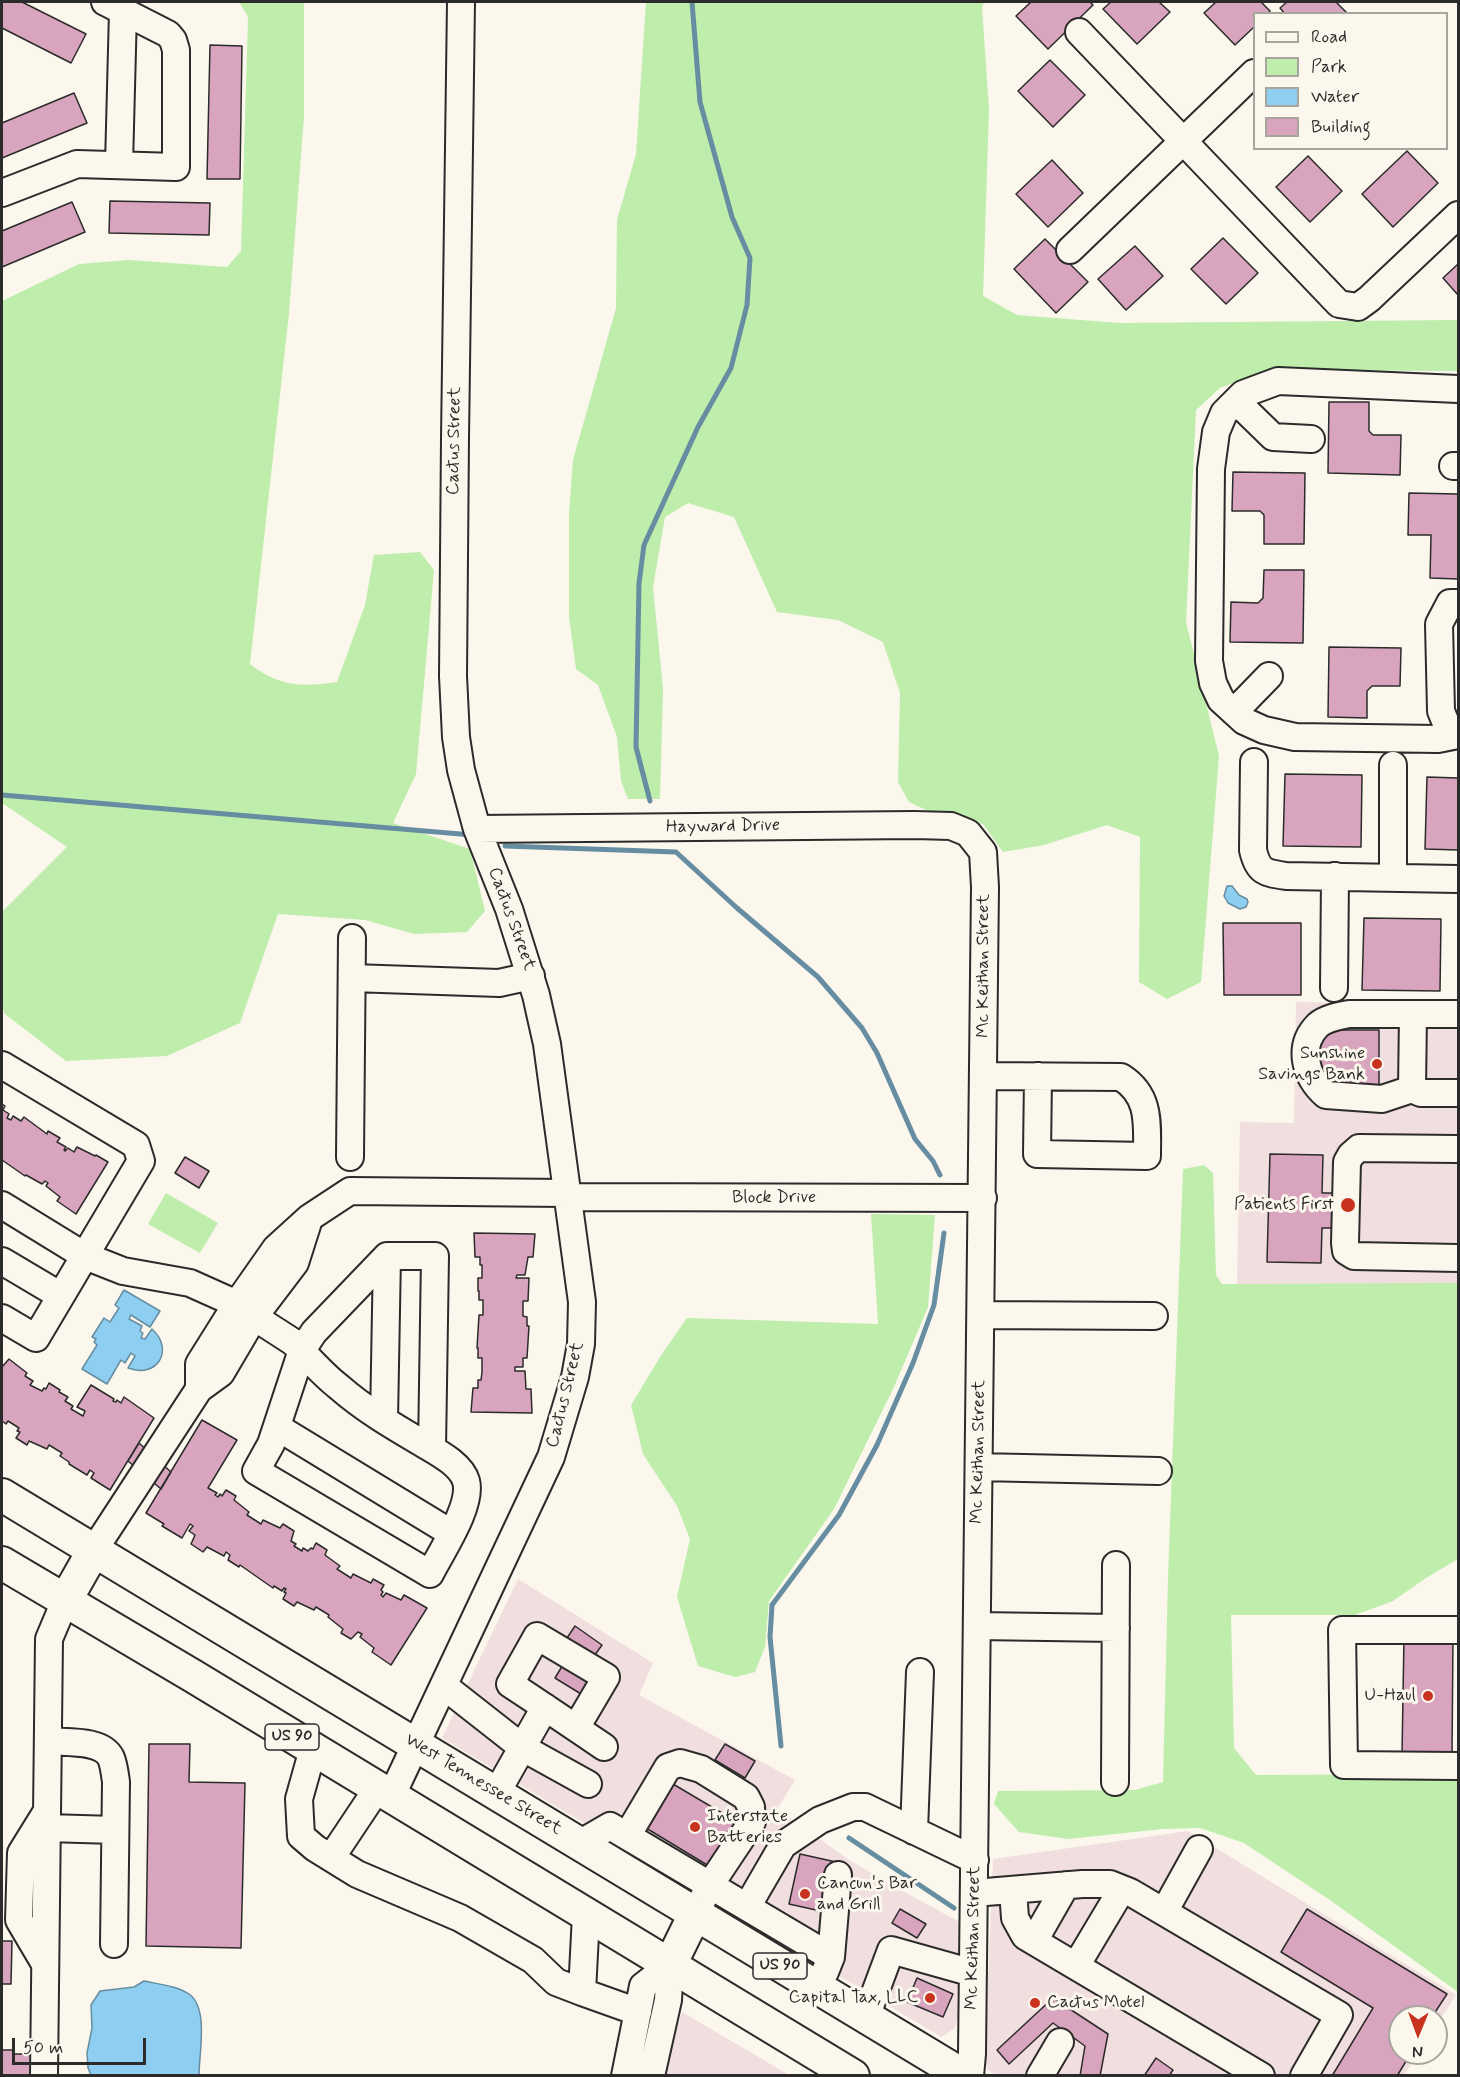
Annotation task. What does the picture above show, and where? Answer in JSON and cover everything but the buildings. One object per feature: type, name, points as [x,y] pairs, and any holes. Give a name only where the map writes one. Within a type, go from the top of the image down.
[{"type":"main road","name":"West Tennessee Street","points":[[2,1495],[964,2076]]},
{"type":"main road","points":[[65,1601],[93,1550]]},
{"type":"main road","name":"US 90","points":[[2,1563],[853,2076]]},
{"type":"main road","points":[[670,1965],[694,1914]]},
{"type":"street","name":"Cactus Street","points":[[331,1858],[384,1793],[415,1744],[444,1686],[551,1457],[581,1344],[582,1302],[547,1044],[531,976],[509,909],[477,829],[461,770],[456,737],[453,676],[461,2]]},
{"type":"street","points":[[2,193],[76,164],[176,167],[176,50],[173,40],[168,34],[114,6],[119,165]]},
{"type":"street","points":[[1079,32],[1339,304],[1358,307],[1369,299],[1458,215]]},
{"type":"street","points":[[1070,250],[1253,74]]},
{"type":"street","points":[[1458,389],[1278,381],[1243,394],[1224,413],[1216,432],[1211,469],[1209,661],[1214,683],[1221,700],[1244,721],[1264,730],[1295,736],[1438,739],[1455,736],[1442,711],[1439,624],[1450,603],[1458,603]]},
{"type":"street","points":[[1236,401],[1274,437],[1311,439]]},
{"type":"street","points":[[1234,712],[1269,676]]},
{"type":"street","points":[[1254,762],[1253,850],[1256,864],[1271,874],[1458,879]]},
{"type":"street","points":[[1393,878],[1394,765]]},
{"type":"street","name":"Hayward Drive","points":[[477,829],[915,825],[951,826],[969,833]]},
{"type":"street","name":"Mc Keithan Street","points":[[969,833],[983,852],[985,887],[975,1860],[970,2076]]},
{"type":"street","points":[[1334,988],[1335,876]]},
{"type":"street","points":[[350,1157],[352,938]]},
{"type":"street","points":[[352,978],[499,983],[531,976]]},
{"type":"street","points":[[1458,1014],[1348,1014],[1331,1018],[1318,1025],[1311,1037],[1306,1059],[1311,1079],[1326,1095],[1382,1099],[1412,1089],[1421,1093],[1458,1093]]},
{"type":"street","points":[[1412,1089],[1413,1014]]},
{"type":"street","points":[[2,1065],[136,1145],[141,1161],[36,1338],[2,1317]]},
{"type":"street","points":[[984,1076],[1038,1076],[1121,1077],[1132,1084],[1143,1102],[1148,1118],[1147,1156],[1037,1154],[1038,1076]]},
{"type":"street","points":[[1458,1149],[1359,1148],[1347,1162],[1345,1243],[1346,1251],[1354,1256],[1458,1258]]},
{"type":"street","name":"Block Drive","points":[[245,1311],[269,1279],[295,1263],[309,1218],[350,1191],[982,1198]]},
{"type":"street","points":[[2,1205],[85,1256],[123,1271],[190,1283],[245,1311],[293,1342],[302,1350],[336,1386],[456,1467],[466,1480],[467,1494],[463,1510],[430,1574],[256,1471],[271,1444],[302,1350],[314,1332],[387,1256],[435,1256],[432,1449]]},
{"type":"street","points":[[384,1420],[387,1256]]},
{"type":"street","points":[[2,1261],[61,1296]]},
{"type":"street","points":[[93,1550],[199,1389],[221,1373],[224,1346],[245,1311]]},
{"type":"street","points":[[981,1315],[1154,1316]]},
{"type":"street","points":[[277,1427],[451,1533]]},
{"type":"street","points":[[979,1467],[1158,1470]]},
{"type":"street","points":[[1115,1782],[1116,1565]]},
{"type":"street","points":[[44,2076],[45,1964],[19,1920],[25,1888],[21,1853],[42,1825],[48,1741],[49,1639],[65,1601]]},
{"type":"street","points":[[977,1626],[1116,1628]]},
{"type":"street","points":[[1458,1630],[1342,1629],[1344,1765],[1458,1766]]},
{"type":"street","points":[[576,1728],[606,1677],[537,1635],[510,1684],[604,1747]]},
{"type":"street","points":[[914,1831],[920,1672]]},
{"type":"street","points":[[444,1686],[523,1748],[588,1784]]},
{"type":"street","points":[[496,1794],[544,1707]]},
{"type":"street","points":[[48,1741],[95,1745],[105,1749],[111,1758],[115,1776],[114,1944]]},
{"type":"street","points":[[313,1749],[299,1799],[301,1836],[357,1874],[460,1918],[533,1960],[556,1982],[638,2012]]},
{"type":"street","points":[[627,1836],[668,1767],[680,1763],[701,1769],[746,1797],[751,1807],[752,1822],[694,1914]]},
{"type":"street","points":[[750,1948],[757,1913],[783,1845],[820,1820],[853,1807],[865,1807],[975,1860]]},
{"type":"street","points":[[42,1825],[115,1830]]},
{"type":"street","points":[[579,1844],[610,1826],[831,1957]]},
{"type":"street","points":[[1164,1912],[1199,1849]]},
{"type":"street","points":[[652,1889],[668,1860]]},
{"type":"street","points":[[819,1989],[831,1957],[838,1875]]},
{"type":"street","points":[[974,1893],[1066,1885],[1110,1884],[1164,1912],[1339,2015],[1304,2076]]},
{"type":"street","points":[[1034,1941],[1066,1885]]},
{"type":"street","points":[[1076,1966],[1122,1889]]},
{"type":"street","points":[[1013,1890],[1015,1918],[1025,1935],[1262,2076]]},
{"type":"street","points":[[582,1992],[586,1915]]},
{"type":"street","points":[[866,2017],[891,1950],[973,1973]]},
{"type":"street","points":[[625,2076],[643,1986],[670,1965]]},
{"type":"street","points":[[651,2076],[668,2000],[670,1965]]},
{"type":"street","points":[[1040,2076],[1060,2042]]},
{"type":"shaded area","name":"Patients First","points":[[1296,1002],[1458,1004],[1458,1289],[1237,1285],[1240,1122],[1294,1123]]},
{"type":"shaded area","points":[[518,1579],[653,1663],[639,1695],[795,1780],[777,1809],[851,1861],[967,1926],[960,2010],[955,2028],[941,2037],[442,1738]]},
{"type":"shaded area","points":[[1188,1831],[1456,1995],[1448,2007],[1448,2005],[1388,2005],[1388,2065],[1411,2065],[1404,2075],[997,2076],[987,2069],[985,2059],[993,1859]]},
{"type":"shaded area","points":[[682,2012],[789,2075],[663,2076]]},
{"type":"green space","points":[[239,2],[304,2],[304,116],[289,313],[250,664],[271,677],[292,684],[313,685],[337,682],[365,605],[374,555],[420,552],[434,570],[416,774],[393,823],[470,849],[485,911],[467,932],[414,934],[365,920],[278,914],[240,1023],[167,1056],[66,1061],[5,1014],[2,1006],[2,912],[67,847],[2,803],[2,301],[79,264],[129,260],[227,267],[241,251],[248,17]]},
{"type":"green space","points":[[646,2],[984,2],[982,8],[989,109],[983,296],[1017,315],[1119,323],[1458,320],[1458,371],[1268,370],[1220,388],[1196,410],[1186,622],[1219,756],[1201,982],[1167,999],[1139,982],[1140,837],[1107,825],[1044,845],[1003,852],[983,824],[937,815],[909,802],[898,782],[900,693],[883,642],[838,620],[777,612],[734,517],[688,503],[665,517],[653,587],[663,689],[660,799],[628,799],[621,781],[617,737],[598,685],[576,669],[569,617],[569,513],[573,460],[616,308],[617,220],[636,154]]},
{"type":"green space","points":[[1204,1165],[1213,1173],[1216,1275],[1222,1284],[1458,1283],[1458,1559],[1393,1601],[1355,1615],[1231,1615],[1234,1748],[1256,1775],[1458,1774],[1458,1992],[1330,1900],[1244,1843],[1200,1828],[1163,1829],[1068,1839],[1019,1832],[994,1804],[998,1791],[1135,1790],[1163,1782],[1183,1169]]},
{"type":"green space","points":[[166,1193],[218,1223],[200,1253],[148,1224]]},
{"type":"green space","points":[[871,1214],[935,1215],[928,1307],[894,1387],[834,1509],[769,1601],[765,1647],[755,1672],[735,1677],[698,1666],[677,1597],[690,1539],[677,1506],[643,1454],[631,1405],[687,1318],[878,1324]]},
{"type":"water","points":[[1227,886],[1232,886],[1239,895],[1247,899],[1246,907],[1240,909],[1228,903],[1224,896]]},
{"type":"water","points":[[124,1290],[160,1311],[150,1327],[131,1315],[129,1319],[142,1326],[141,1338],[145,1339],[152,1329],[159,1337],[162,1353],[160,1360],[154,1366],[147,1370],[138,1370],[128,1368],[135,1356],[131,1353],[125,1363],[121,1360],[107,1384],[82,1369],[97,1345],[94,1342],[96,1339],[92,1337],[104,1318],[110,1322],[119,1308],[115,1305]]},
{"type":"water","points":[[144,1981],[179,1989],[189,1994],[195,2001],[199,2010],[202,2032],[199,2075],[91,2075],[87,2053],[92,2028],[91,2005],[100,1991],[134,1987]]},
{"type":"waterway","points":[[650,801],[636,747],[639,583],[644,545],[698,427],[731,368],[747,305],[750,258],[732,217],[700,102],[692,2]]},
{"type":"waterway","points":[[2,795],[472,835]]},
{"type":"waterway","points":[[505,846],[676,852],[818,977],[862,1028],[877,1053],[915,1139],[933,1161],[940,1175]]},
{"type":"waterway","points":[[781,1746],[770,1637],[772,1605],[839,1515],[877,1445],[913,1363],[934,1305],[944,1233]]},
{"type":"waterway","points":[[849,1838],[954,1908]]},
{"type":"place","name":"Sunshine Savings Bank","points":[[1377,1064]]},
{"type":"place","name":"Patients First","points":[[1348,1205]]},
{"type":"place","name":"U-Haul","points":[[1428,1696]]},
{"type":"place","name":"Interstate Batteries","points":[[695,1827]]},
{"type":"place","name":"Cancun's Bar and Grill","points":[[805,1894]]},
{"type":"place","name":"Capital Tax, LLC","points":[[930,1998]]},
{"type":"place","name":"Cactus Motel","points":[[1035,2003]]}]
